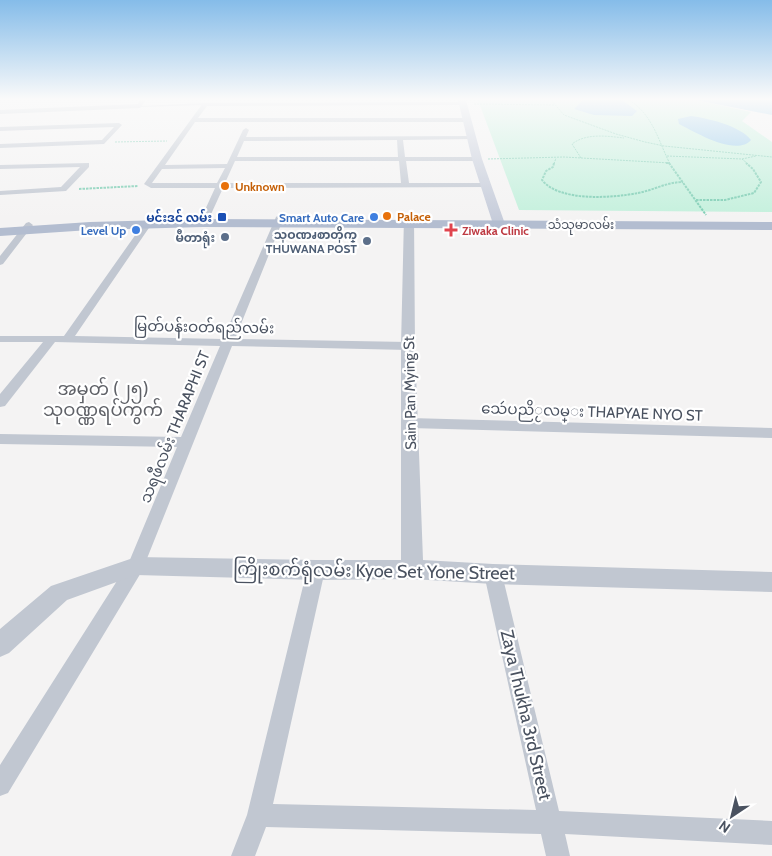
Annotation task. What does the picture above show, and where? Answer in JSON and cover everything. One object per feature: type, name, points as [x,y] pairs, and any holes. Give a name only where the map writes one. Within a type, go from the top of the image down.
[{"type":"main road","points":[[472,140],[498,221]]},
{"type":"main road","name":"သံသုမာလမ်း","points":[[0,232],[27,228],[205,220],[409,220],[772,226]]},
{"type":"main road","name":"သံသုမာလမ်း","points":[[498,221],[772,220]]},
{"type":"main road","name":"သံသုမာလမ်း","points":[[0,227],[27,228]]},
{"type":"street","points":[[205,220],[242,140]]},
{"type":"street","points":[[400,140],[405,185]]},
{"type":"street","points":[[148,185],[180,141]]},
{"type":"street","points":[[0,146],[104,142]]},
{"type":"street","points":[[59,151],[65,144]]},
{"type":"street","points":[[48,165],[54,158]]},
{"type":"street","points":[[161,167],[232,162],[477,159]]},
{"type":"street","points":[[0,167],[86,165],[63,189],[0,193]]},
{"type":"street","points":[[148,185],[485,185]]},
{"type":"street","name":"သရဖီလမ်း THARAPHI ST","points":[[0,785],[136,566],[279,220]]},
{"type":"street","name":"Sain Pan Mying St","points":[[409,220],[408,346],[412,569]]},
{"type":"street","points":[[68,339],[150,221]]},
{"type":"street","points":[[0,262],[27,228]]},
{"type":"street","points":[[0,402],[52,339]]},
{"type":"street","name":"မြတ်ပန်းဝတ်ရည်လမ်း","points":[[0,340],[68,339],[408,346]]},
{"type":"street","name":"သေဴပညိႂလမ္း THAPYAE NYO ST","points":[[410,424],[772,433]]},
{"type":"street","points":[[0,439],[186,442]]},
{"type":"street","name":"ကြိုးစက်ရုံလမ်း Kyoe Set Yone Street","points":[[0,645],[59,593],[136,566],[316,570],[412,569],[493,574],[772,582]]},
{"type":"street","points":[[243,856],[260,814],[316,570]]},
{"type":"street","name":"Zaya Thukha 3rd Street","points":[[493,574],[558,856]]},
{"type":"street","points":[[260,814],[550,822],[772,833]]},
{"type":"path","points":[[578,140],[572,144],[581,158]]},
{"type":"path","points":[[632,140],[664,146],[772,157]]},
{"type":"path","points":[[638,140],[645,142]]},
{"type":"path","points":[[661,140],[670,163],[709,220]]},
{"type":"path","points":[[104,142],[180,141]]},
{"type":"path","points":[[667,156],[742,159],[758,155]]},
{"type":"path","points":[[555,158],[557,160],[553,167],[546,171],[542,180],[553,190],[583,195],[637,193],[670,182],[683,182]]},
{"type":"path","points":[[477,159],[581,158],[670,163]]},
{"type":"path","points":[[696,200],[729,201],[754,193],[761,182],[758,175],[742,159]]},
{"type":"path","points":[[63,189],[148,185]]},
{"type":"green space","points":[[493,140],[769,140],[772,142],[772,212],[519,210]]},
{"type":"water","points":[[712,140],[751,140],[744,145],[736,146]]},
{"type":"place","name":"Unknown","points":[[225,186]]},
{"type":"place","name":"Palace","points":[[387,216]]},
{"type":"place","name":"မင်းဒင် လမ်း","points":[[222,217]]},
{"type":"place","name":"Smart Auto Care","points":[[374,217]]},
{"type":"place","name":"Level Up","points":[[136,230]]},
{"type":"place","name":"Ziwaka Clinic","points":[[451,230]]},
{"type":"place","name":"မီတာရုံး","points":[[225,237]]},
{"type":"place","name":"သုဝဏၧစာတိုက္ THUWANA POST","points":[[367,241]]},
{"type":"district","name":"အမှတ် (၂၅) သုဝဏ္ဏရပ်ကွက်","points":[[103,399]]}]
